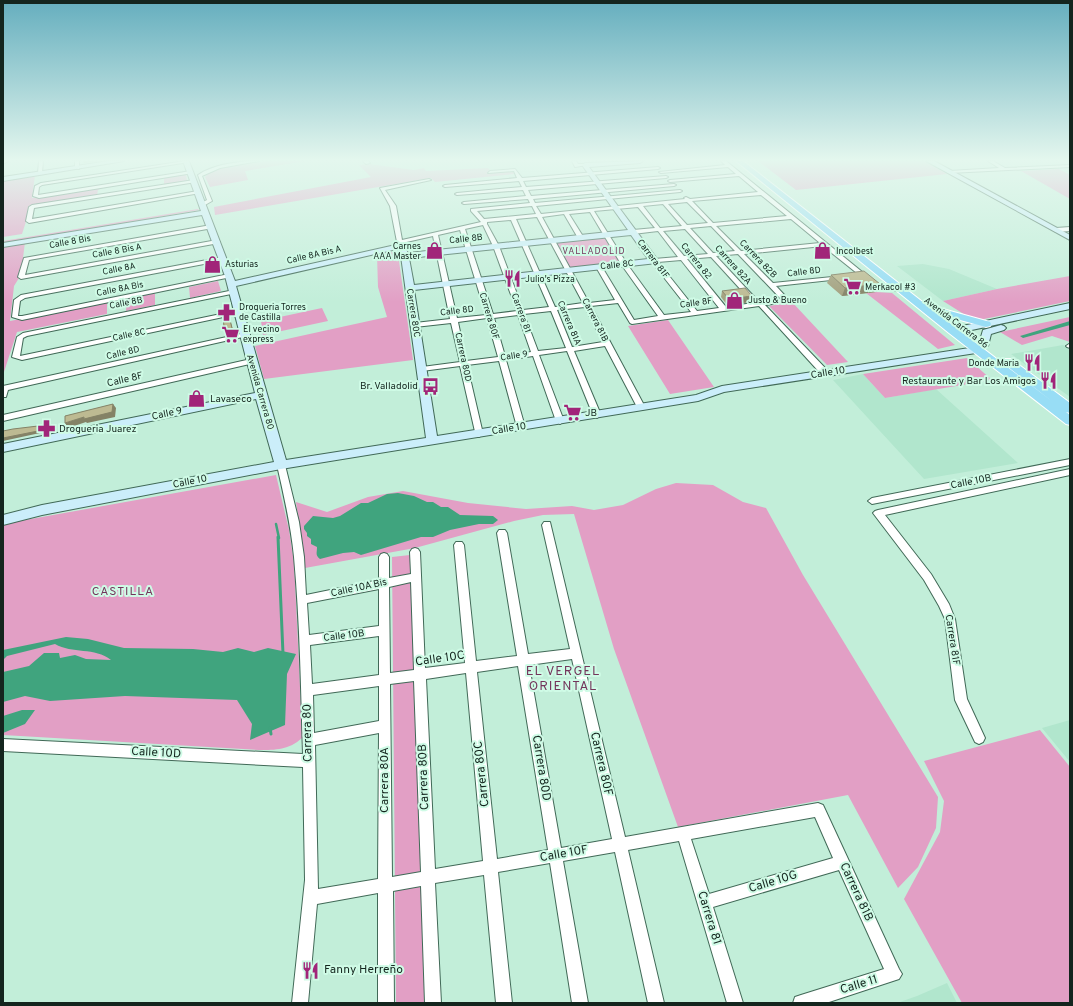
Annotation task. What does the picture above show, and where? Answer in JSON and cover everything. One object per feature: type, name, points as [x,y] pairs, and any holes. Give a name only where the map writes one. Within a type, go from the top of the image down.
[{"type":"main road","name":"Avenida Carrera 86","points":[[798,208],[952,332],[980,347],[1070,408]]},
{"type":"main road","name":"Avenida Carrera 86","points":[[809,208],[964,329],[980,347],[1070,421]]},
{"type":"main road","points":[[938,310],[963,319],[986,324]]},
{"type":"street","points":[[32,208],[29,221],[105,208]]},
{"type":"street","points":[[3,240],[204,208]]},
{"type":"street","points":[[3,245],[204,208]]},
{"type":"street","name":"Avenida Carrera 80","points":[[204,208],[232,284],[260,395],[281,465]]},
{"type":"street","name":"Carrera 80C","points":[[392,208],[404,256],[432,441]]},
{"type":"street","name":"Carrera 81","points":[[494,208],[473,210],[484,222],[496,246],[560,421]]},
{"type":"street","name":"Carrera 81B","points":[[536,208],[641,407]]},
{"type":"street","points":[[484,222],[512,217],[607,208]]},
{"type":"street","name":"Carrera 81F","points":[[616,208],[654,261],[695,313]]},
{"type":"street","name":"Carrera 82","points":[[641,208],[724,309]]},
{"type":"street","name":"Carrera 82A","points":[[669,208],[825,373]]},
{"type":"street","name":"Carrera 82B","points":[[697,208],[786,300]]},
{"type":"street","points":[[781,208],[875,285],[902,291]]},
{"type":"street","points":[[1016,208],[1070,238]]},
{"type":"street","points":[[1024,208],[1068,230]]},
{"type":"street","points":[[591,210],[624,264],[663,318]]},
{"type":"street","points":[[565,212],[581,238]]},
{"type":"street","name":"Carrera 81A","points":[[512,217],[538,274],[597,415]]},
{"type":"street","name":"Calle 8B","points":[[404,256],[792,217]]},
{"type":"street","name":"Calle 8A Bis A","points":[[232,284],[400,244],[484,222]]},
{"type":"street","name":"Calle 8 Bis","points":[[21,277],[26,259],[211,227]]},
{"type":"street","name":"Carrera 80F","points":[[462,228],[490,316],[521,427]]},
{"type":"street","points":[[1056,230],[1068,230]]},
{"type":"street","name":"Carrera 80D","points":[[435,234],[479,434]]},
{"type":"street","name":"Calle 8 Bis A","points":[[21,277],[217,242]]},
{"type":"street","name":"Calle 8C","points":[[409,288],[824,244]]},
{"type":"street","name":"Calle 8A","points":[[15,317],[17,300],[19,298],[223,259]]},
{"type":"street","points":[[599,267],[620,301]]},
{"type":"street","points":[[854,275],[862,274]]},
{"type":"street","name":"Calle 8D","points":[[771,285],[847,276]]},
{"type":"street","name":"Calle 8B","points":[[19,358],[16,357],[20,337],[23,335],[232,284]]},
{"type":"street","name":"Calle 8A Bis","points":[[15,317],[22,318],[232,284]]},
{"type":"street","name":"Calle 8F","points":[[620,301],[632,322],[786,300]]},
{"type":"street","name":"Calle 8D","points":[[415,325],[620,301]]},
{"type":"street","points":[[952,332],[1070,306]]},
{"type":"street","name":"Calle 8C","points":[[19,358],[240,312]]},
{"type":"street","points":[[980,347],[985,334],[990,330],[1070,312]]},
{"type":"street","name":"Calle 8D","points":[[4,392],[245,335]]},
{"type":"street","name":"Calle 9","points":[[422,369],[607,344]]},
{"type":"street","name":"Calle 10","points":[[3,520],[42,510],[281,465],[698,398],[722,389],[980,347]]},
{"type":"street","name":"Calle 8F","points":[[3,418],[251,361]]},
{"type":"street","name":"Calle 9","points":[[3,448],[260,395]]},
{"type":"street","name":"Calle 10B","points":[[872,501],[1070,462]]},
{"type":"street","name":"Carrera 80","points":[[281,465],[294,522],[302,600],[309,740],[308,761],[312,860],[300,1003]]},
{"type":"street","name":"Calle 10B","points":[[878,513],[1070,472]]},
{"type":"street","name":"Calle 10","points":[[3,514],[42,510]]},
{"type":"street","name":"Carrera 81F","points":[[878,513],[934,587],[946,606],[951,626],[961,700],[979,738]]},
{"type":"street","name":"Carrera 80F","points":[[547,524],[656,1003]]},
{"type":"street","name":"Carrera 80D","points":[[502,533],[580,1003]]},
{"type":"street","name":"Carrera 80C","points":[[459,545],[504,1003]]},
{"type":"street","name":"Carrera 80B","points":[[415,552],[433,1003]]},
{"type":"street","name":"Carrera 80A","points":[[384,557],[386,1003]]},
{"type":"street","name":"Calle 10A Bis","points":[[302,600],[416,577]]},
{"type":"street","name":"Calle 10B","points":[[304,641],[385,630]]},
{"type":"street","name":"Calle 10C","points":[[307,690],[576,653]]},
{"type":"street","points":[[309,740],[385,726]]},
{"type":"street","name":"Calle 10D","points":[[3,745],[308,761]]},
{"type":"street","name":"Carrera 81B","points":[[818,810],[894,974]]},
{"type":"street","name":"Calle 10F","points":[[310,898],[818,810]]},
{"type":"street","name":"Carrera 81","points":[[683,833],[735,1003]]},
{"type":"street","name":"Calle 10G","points":[[704,903],[842,862]]},
{"type":"street","name":"Calle 11","points":[[801,1003],[894,974]]},
{"type":"shaded area","points":[[3,208],[30,208],[22,234],[3,237]]},
{"type":"shaded area","points":[[214,208],[256,208],[215,215]]},
{"type":"shaded area","points":[[199,210],[3,244],[3,241]]},
{"type":"shaded area","points":[[604,237],[620,263],[569,268],[556,242]]},
{"type":"shaded area","points":[[25,242],[23,258],[25,258],[19,278],[14,286],[10,321],[103,303],[107,303],[107,314],[17,332],[3,375],[3,246]]},
{"type":"shaded area","points":[[391,252],[398,254],[413,360],[264,379],[255,346],[387,317],[378,287],[377,255]]},
{"type":"shaded area","points":[[923,264],[949,269],[997,289],[943,301],[897,266]]},
{"type":"shaded area","points":[[1070,276],[1070,301],[984,319],[970,318],[943,301],[997,289]]},
{"type":"shaded area","points":[[218,281],[221,291],[190,298],[189,287]]},
{"type":"shaded area","points":[[155,293],[155,305],[126,311],[127,299]]},
{"type":"shaded area","points":[[866,293],[892,293],[955,345],[938,349]]},
{"type":"shaded area","points":[[792,302],[848,362],[827,365],[769,306]]},
{"type":"shaded area","points":[[322,308],[328,321],[263,335],[261,321]]},
{"type":"shaded area","points":[[1070,317],[1070,342],[1052,336],[1022,345],[1000,332]]},
{"type":"shaded area","points":[[668,320],[714,387],[670,394],[628,326]]},
{"type":"shaded area","points":[[1063,345],[1070,350],[1070,397],[1011,354]]},
{"type":"shaded area","points":[[967,358],[992,380],[885,398],[863,374]]},
{"type":"shaded area","points":[[863,374],[885,398],[936,389],[1018,463],[924,479],[833,380]]},
{"type":"shaded area","points":[[276,475],[289,530],[294,562],[302,738],[287,747],[259,750],[3,735],[3,524]]},
{"type":"shaded area","points":[[676,483],[713,485],[743,502],[766,508],[803,575],[938,797],[936,828],[918,867],[898,888],[848,795],[678,827],[614,649],[574,514],[543,515],[514,521],[415,548],[305,568],[296,502],[327,512],[368,497],[403,491],[468,503],[526,509],[572,506],[594,510],[623,505],[656,489]]},
{"type":"shaded area","points":[[398,493],[414,496],[427,502],[433,502],[441,507],[448,507],[460,515],[493,516],[498,520],[493,524],[479,524],[450,530],[433,537],[421,537],[361,555],[354,552],[343,553],[320,559],[318,558],[317,547],[311,544],[311,539],[307,536],[304,529],[304,526],[313,516],[333,518],[340,516],[361,503],[368,503],[387,494]]},
{"type":"shaded area","points":[[410,555],[425,1003],[396,1003],[392,557]]},
{"type":"shaded area","points":[[66,637],[88,639],[124,648],[193,649],[223,652],[238,648],[254,652],[268,648],[296,654],[287,674],[285,725],[250,740],[252,724],[237,700],[125,696],[50,701],[25,696],[3,702],[3,672],[29,666],[44,653],[59,653],[60,658],[75,655],[86,659],[111,660],[98,653],[69,649],[55,644],[7,656],[3,660],[3,650]]},
{"type":"shaded area","points":[[22,710],[35,710],[25,724],[3,733],[3,716]]},
{"type":"shaded area","points":[[1070,720],[1070,762],[1042,728]]},
{"type":"shaded area","points":[[1040,730],[1070,767],[1070,1003],[962,1003],[904,899],[940,832],[944,801],[924,761]]},
{"type":"shaded area","points":[[947,983],[957,1003],[897,1003],[917,996]]},
{"type":"building","points":[[864,271],[880,284],[845,288],[831,275]]},
{"type":"building","points":[[745,288],[752,296],[729,299],[722,291]]},
{"type":"building","points":[[229,316],[233,332],[225,334],[223,318]]},
{"type":"building","points":[[113,404],[112,412],[84,419],[84,417],[65,423],[65,416]]},
{"type":"building","points":[[38,426],[38,431],[3,438],[3,431]]},
{"type":"waterway","points":[[1023,336],[1070,323]]},
{"type":"waterway","points":[[276,524],[279,538]]},
{"type":"waterway","points":[[278,537],[283,654]]},
{"type":"waterway","points":[[270,728],[271,734]]},
{"type":"place","name":"Carnes AAA Master","points":[[434,251]]},
{"type":"place","name":"Incolbest","points":[[823,251]]},
{"type":"place","name":"Asturias","points":[[212,264]]},
{"type":"place","name":"Julio's Pizza","points":[[512,279]]},
{"type":"place","name":"Merkacol #3","points":[[852,287]]},
{"type":"place","name":"Justo & Bueno","points":[[735,300]]},
{"type":"place","name":"Drogueria Torres de Castilla","points":[[226,312]]},
{"type":"place","name":"El vecino express","points":[[230,334]]},
{"type":"place","name":"Donde Maria","points":[[1032,363]]},
{"type":"place","name":"Restaurante y Bar Los Amigos","points":[[1049,381]]},
{"type":"place","name":"Br. Valladolid","points":[[431,386]]},
{"type":"place","name":"Lavaseco","points":[[197,399]]},
{"type":"place","name":"JB","points":[[572,413]]},
{"type":"place","name":"Drogueria Juarez","points":[[46,429]]},
{"type":"place","name":"Fanny Herreño","points":[[311,970]]},
{"type":"district","name":"VALLADOLID","points":[[594,251]]},
{"type":"district","name":"CASTILLA","points":[[123,592]]},
{"type":"district","name":"EL VERGEL ORIENTAL","points":[[563,680]]}]
